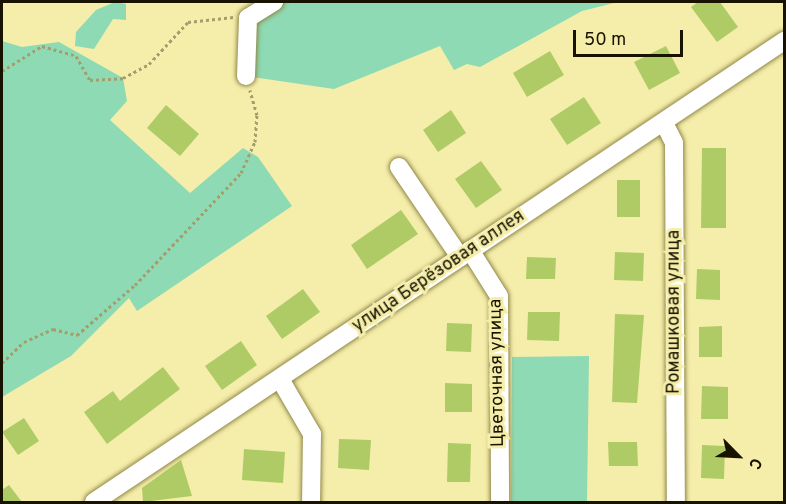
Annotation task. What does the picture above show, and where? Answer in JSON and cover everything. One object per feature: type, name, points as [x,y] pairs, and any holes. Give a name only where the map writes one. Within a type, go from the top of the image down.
[{"type":"street","points":[[246,76],[248,18],[274,2]]},
{"type":"street","name":"улица Берёзовая аллея","points":[[94,502],[784,41]]},
{"type":"street","name":"Ромашковая улица","points":[[664,123],[674,143],[676,502]]},
{"type":"street","name":"Цветочная улица","points":[[399,167],[500,296],[500,502]]},
{"type":"street","points":[[280,379],[312,434],[311,502]]},
{"type":"path","points":[[2,70],[42,46],[76,56],[90,80],[123,78],[149,64],[188,22],[248,18]]},
{"type":"path","points":[[2,363],[24,342],[53,328],[77,335],[135,285],[241,173],[255,142],[257,115],[246,76]]},
{"type":"green space","points":[[115,2],[126,4],[126,20],[113,19],[94,49],[75,46],[76,32],[96,10]]},
{"type":"green space","points":[[274,2],[618,2],[582,11],[480,67],[467,64],[454,70],[440,46],[334,89],[246,76],[248,18]]},
{"type":"green space","points":[[2,41],[22,47],[59,42],[123,78],[127,101],[110,120],[190,193],[243,148],[258,157],[292,206],[137,311],[129,298],[71,356],[2,397]]},
{"type":"green space","points":[[589,356],[587,502],[511,502],[512,357]]},
{"type":"building","points":[[698,2],[720,2],[738,27],[717,42],[691,7]]},
{"type":"building","points":[[666,46],[680,73],[649,90],[634,62]]},
{"type":"building","points":[[550,51],[564,75],[527,97],[513,73]]},
{"type":"building","points":[[584,97],[601,123],[567,145],[550,119]]},
{"type":"building","points":[[166,105],[199,134],[180,156],[147,128]]},
{"type":"building","points":[[451,110],[466,133],[438,152],[423,130]]},
{"type":"building","points":[[702,148],[726,148],[726,228],[701,228]]},
{"type":"building","points":[[481,161],[502,190],[476,208],[455,179]]},
{"type":"building","points":[[617,180],[640,180],[640,217],[617,217]]},
{"type":"building","points":[[401,210],[418,234],[367,269],[351,245]]},
{"type":"building","points":[[615,252],[644,253],[643,281],[614,280]]},
{"type":"building","points":[[527,257],[556,258],[555,279],[526,279]]},
{"type":"building","points":[[697,269],[720,270],[720,300],[696,299]]},
{"type":"building","points":[[303,289],[320,312],[282,339],[266,316]]},
{"type":"building","points":[[528,312],[560,312],[559,341],[527,340]]},
{"type":"building","points":[[615,314],[644,315],[637,403],[612,402]]},
{"type":"building","points":[[447,323],[472,324],[471,352],[446,351]]},
{"type":"building","points":[[722,326],[722,357],[699,357],[699,327]]},
{"type":"building","points":[[241,341],[257,365],[222,390],[205,366]]},
{"type":"building","points":[[163,367],[180,389],[107,444],[84,412],[113,391],[120,401]]},
{"type":"building","points":[[445,383],[472,384],[472,412],[445,412]]},
{"type":"building","points":[[702,386],[728,387],[728,419],[701,419]]},
{"type":"building","points":[[24,418],[39,441],[18,455],[2,432]]},
{"type":"building","points":[[339,439],[371,440],[369,470],[338,468]]},
{"type":"building","points":[[608,442],[637,442],[638,466],[609,466]]},
{"type":"building","points":[[448,443],[471,444],[470,482],[447,482]]},
{"type":"building","points":[[702,445],[725,446],[724,479],[701,478]]},
{"type":"building","points":[[244,449],[285,452],[283,483],[242,480]]},
{"type":"building","points":[[181,460],[192,496],[143,502],[142,488]]},
{"type":"building","points":[[9,485],[22,502],[2,502],[2,490]]}]
